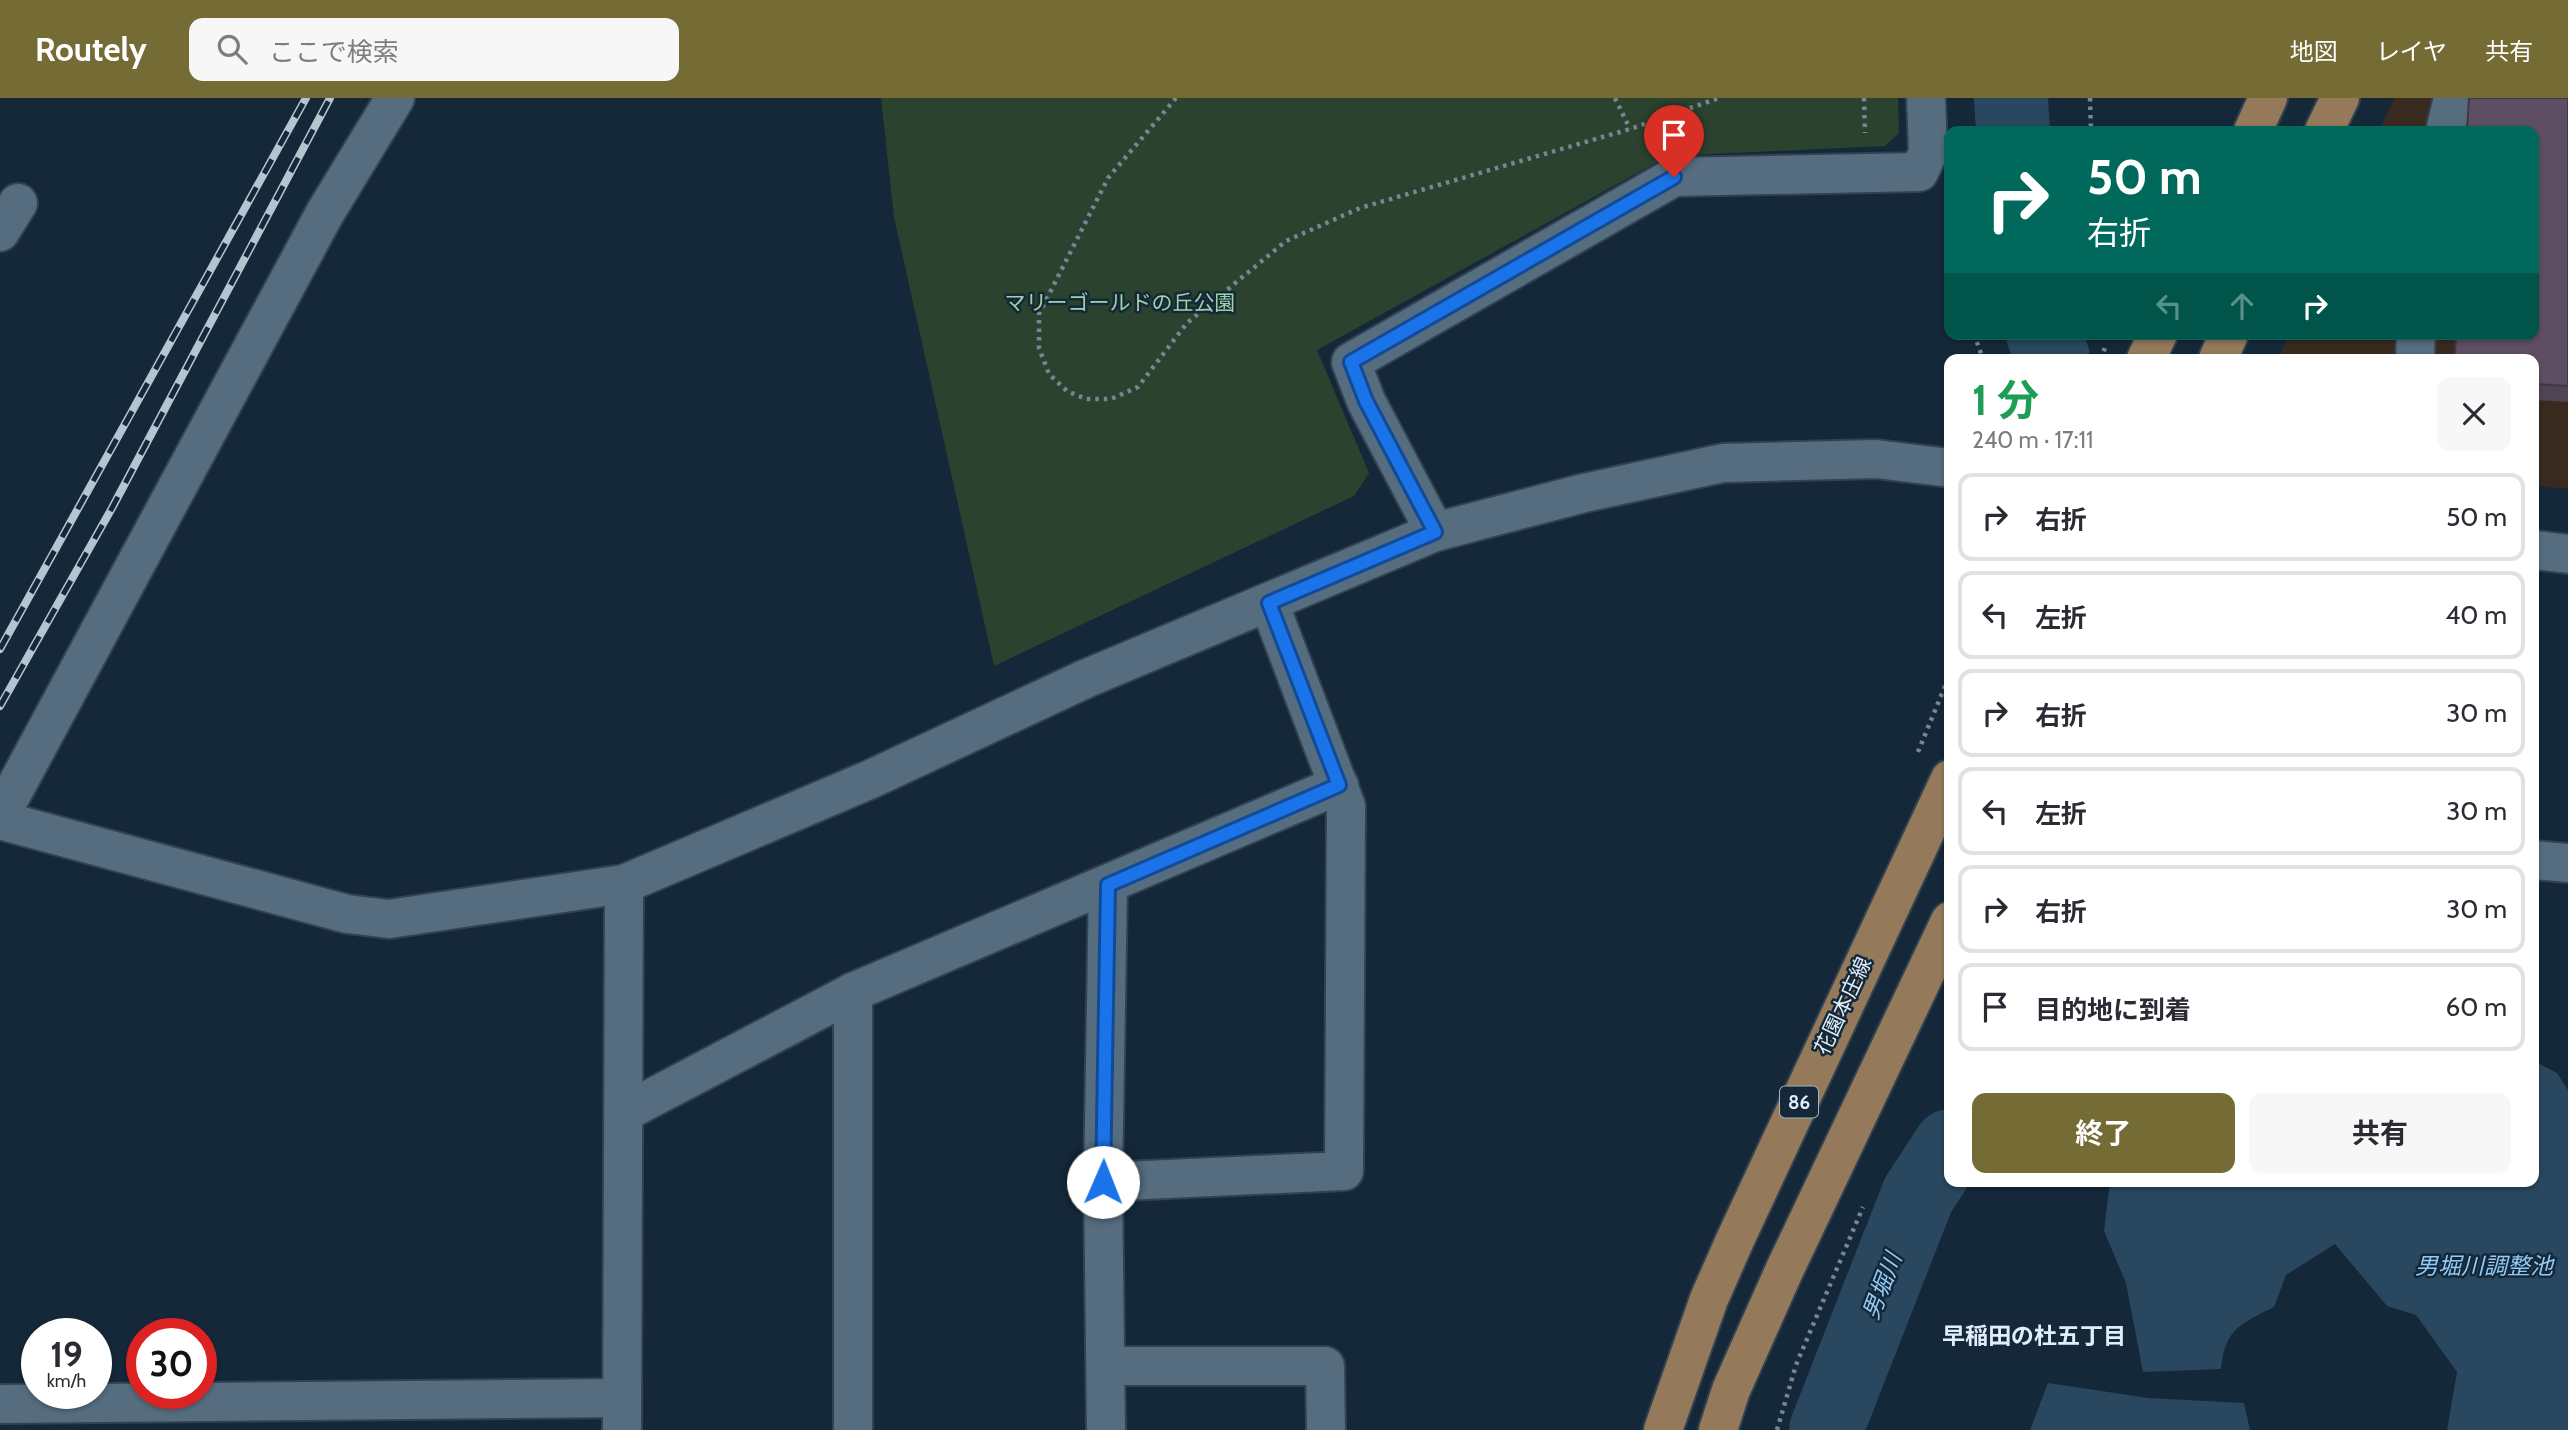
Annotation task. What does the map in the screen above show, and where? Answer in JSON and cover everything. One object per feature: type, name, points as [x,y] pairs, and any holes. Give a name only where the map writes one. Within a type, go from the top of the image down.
[{"type":"main road","points":[[2255,126],[2269,98]]},
{"type":"main road","points":[[2326,126],[2340,98]]},
{"type":"main road","name":"花園本庄線","points":[[1663,1430],[1705,1310],[1735,1240],[1944,792]]},
{"type":"main road","points":[[1718,1430],[1731,1390],[1784,1271],[1944,934]]},
{"type":"street","points":[[395,98],[325,213],[0,818],[347,914],[389,919],[624,884],[871,779],[1085,679],[1435,532],[1584,493],[1723,463],[1876,459],[1944,467]]},
{"type":"street","points":[[1435,532],[1366,401],[1351,362],[1674,177],[1919,172],[1928,153],[1926,98]]},
{"type":"street","points":[[2446,126],[2453,98]]},
{"type":"street","points":[[2539,551],[2568,554]]},
{"type":"street","points":[[1103,1182],[1345,1171],[1346,806],[1269,603]]},
{"type":"street","points":[[625,1112],[853,992],[1339,785]]},
{"type":"street","points":[[2539,860],[2568,863]]},
{"type":"street","points":[[0,1404],[622,1414],[624,884]]},
{"type":"street","points":[[1106,1430],[1103,1182],[1108,885]]},
{"type":"street","points":[[853,992],[853,1430]]},
{"type":"street","points":[[1105,1366],[1325,1366],[1326,1430]]},
{"type":"path","points":[[1176,98],[1108,178],[1040,314],[1039,348],[1049,374],[1067,391],[1086,399],[1111,399],[1138,387],[1187,323],[1286,241],[1360,208],[1630,129],[1719,98]]},
{"type":"path","points":[[1615,98],[1630,129]]},
{"type":"path","points":[[2090,98],[2091,126]]},
{"type":"path","points":[[1777,1430],[1796,1365],[1864,1203]]},
{"type":"shaded area","points":[[2394,98],[2568,98],[2568,489],[2539,486],[2539,354],[2280,354],[2286,340],[2539,340],[2539,126],[2381,126]]},
{"type":"green space","name":"マリーゴールドの丘公園","points":[[881,98],[1898,98],[1899,133],[1885,146],[1668,156],[1317,350],[1369,473],[1354,496],[994,666],[894,217]]},
{"type":"water","name":"男堀川調整池","points":[[2539,1064],[2557,1073],[2568,1090],[2568,1430],[2447,1430],[2457,1372],[2416,1315],[2387,1306],[2335,1244],[2286,1275],[2274,1307],[2244,1323],[2231,1336],[2226,1344],[2221,1369],[2143,1372],[2126,1283],[2104,1231],[2109,1187],[2539,1187]]},
{"type":"water","points":[[2048,1383],[2148,1398],[2244,1403],[2250,1430],[2030,1430]]},
{"type":"building","points":[[2469,98],[2568,98],[2568,386],[2539,384],[2539,354],[2455,354],[2456,340],[2539,340],[2539,126],[2467,126]]},
{"type":"waterway","name":"男堀川","points":[[2011,98],[2013,126]]},
{"type":"waterway","name":"男堀川","points":[[2046,340],[2051,354]]},
{"type":"waterway","name":"男堀川","points":[[1826,1430],[1918,1195],[1944,1155]]},
{"type":"railway","points":[[0,649],[306,98]]},
{"type":"railway","points":[[0,706],[112,508],[330,98]]},
{"type":"district","name":"早稲田の杜五丁目","points":[[2034,1336]]},
{"type":"route","points":[[1103,1182],[1108,885],[1339,785],[1269,603],[1435,532],[1366,401],[1351,362],[1674,177]]}]
